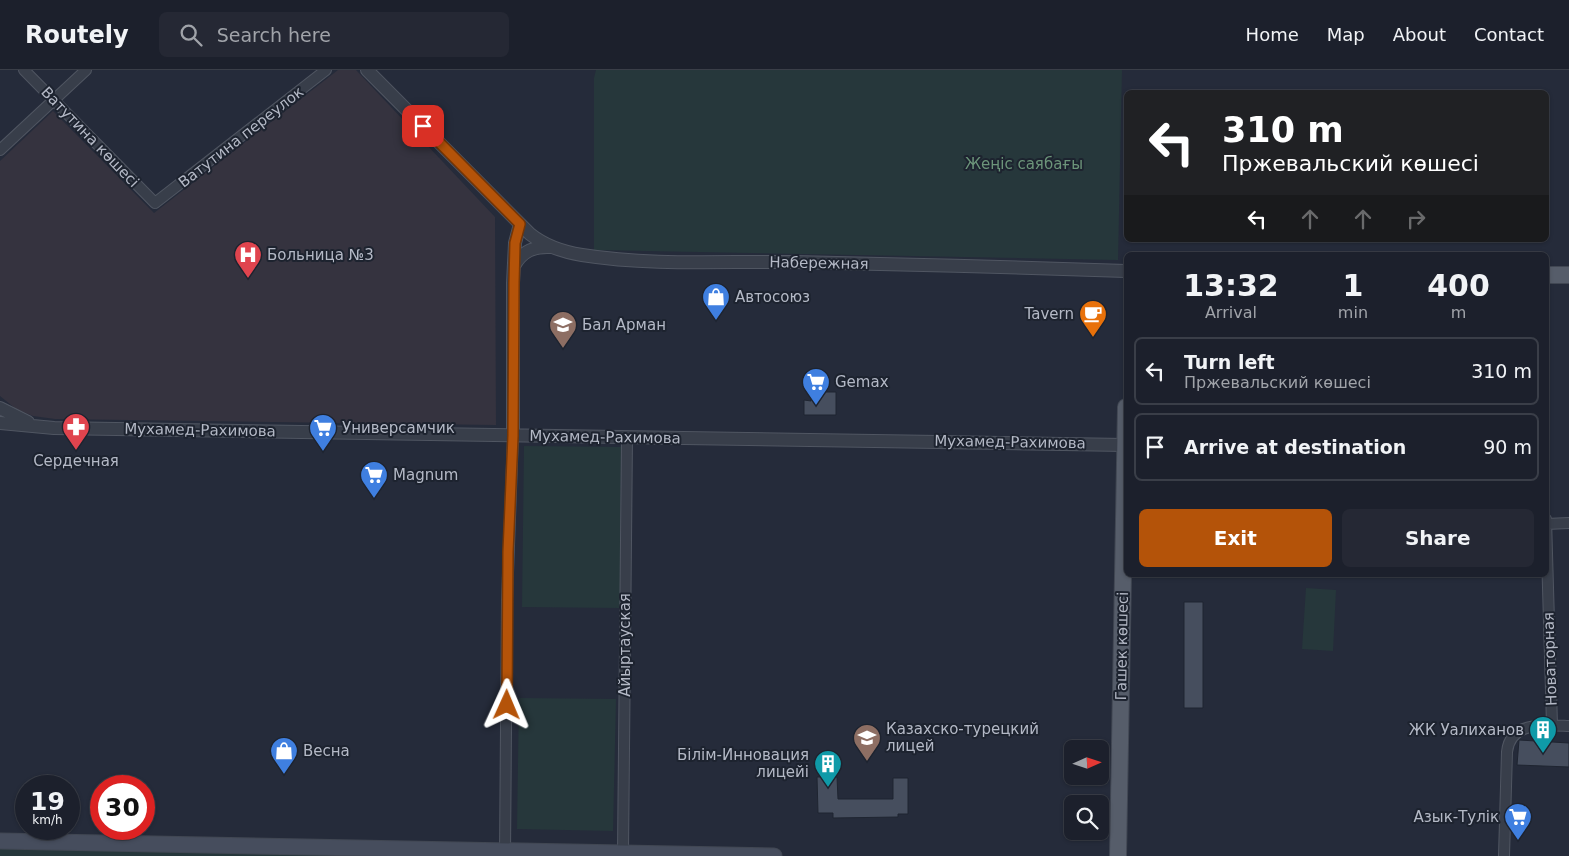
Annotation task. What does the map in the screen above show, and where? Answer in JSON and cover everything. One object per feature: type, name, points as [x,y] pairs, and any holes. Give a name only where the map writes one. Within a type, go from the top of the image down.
[{"type":"main road","points":[[1549,275],[1569,275]]},
{"type":"main road","name":"Гашек көшесі","points":[[1118,856],[1124,504]]},
{"type":"main road","points":[[0,841],[505,854],[623,853],[774,856]]},
{"type":"street","name":"Ватутина көшесі","points":[[24,70],[155,203]]},
{"type":"street","points":[[0,150],[86,70]]},
{"type":"street","name":"Ватутина переулок","points":[[155,203],[326,70]]},
{"type":"street","name":"Набережная","points":[[367,70],[535,238],[553,247],[581,255],[694,263],[810,262],[1124,271]]},
{"type":"street","points":[[505,854],[508,590],[513,436],[514,266],[515,243],[520,224]]},
{"type":"street","points":[[514,266],[521,255],[532,249],[553,247]]},
{"type":"street","points":[[0,408],[21,420],[54,428]]},
{"type":"street","points":[[0,423],[54,428]]},
{"type":"street","name":"Мухамед-Рахимова","points":[[54,428],[1124,445]]},
{"type":"street","name":"Айыртауская","points":[[623,853],[627,437]]},
{"type":"street","points":[[1549,524],[1569,523]]},
{"type":"street","name":"Новаторная","points":[[1504,856],[1509,740],[1521,729],[1552,726],[1548,577]]},
{"type":"street","points":[[1552,726],[1569,726]]},
{"type":"shaded area","name":"Больница №3","points":[[338,70],[356,70],[495,217],[496,425],[55,419],[33,416],[16,409],[0,396],[0,161],[53,111],[154,213]]},
{"type":"green space","name":"Жеңіс саябағы","points":[[596,70],[1122,70],[1118,260],[594,250],[594,78]]},
{"type":"green space","points":[[524,446],[621,447],[620,608],[522,607]]},
{"type":"green space","points":[[1306,588],[1336,590],[1333,651],[1302,649]]},
{"type":"green space","points":[[519,698],[616,699],[613,831],[517,829]]},
{"type":"green space","points":[[0,847],[436,856],[0,856]]},
{"type":"building","name":"Gemax","points":[[811,392],[836,392],[836,415],[804,415],[804,400],[811,401]]},
{"type":"building","points":[[1184,602],[1203,602],[1203,708],[1184,708]]},
{"type":"building","name":"ЖК Уалиханов","points":[[1519,740],[1569,743],[1569,767],[1517,765]]},
{"type":"building","name":"Білім-Инновация лицейі","points":[[817,777],[837,777],[838,799],[893,799],[893,778],[908,778],[908,814],[898,814],[898,817],[833,818],[833,813],[818,813]]},
{"type":"place","name":"Больница №3","points":[[248,279]]},
{"type":"place","name":"Автосоюз","points":[[716,321]]},
{"type":"place","name":"Tavern","points":[[1093,338]]},
{"type":"place","name":"Бал Арман","points":[[563,349]]},
{"type":"place","name":"Gemax","points":[[816,406]]},
{"type":"place","name":"Сердечная","points":[[76,451]]},
{"type":"place","name":"Универсамчик","points":[[323,452]]},
{"type":"place","name":"Magnum","points":[[374,499]]},
{"type":"place","name":"ЖК Уалиханов","points":[[1543,754]]},
{"type":"place","name":"Казахско-турецкий лицей","points":[[867,762]]},
{"type":"place","name":"Весна","points":[[284,775]]},
{"type":"place","name":"Білім-Инновация лицейі","points":[[828,788]]},
{"type":"place","name":"Азык-Тулiк","points":[[1518,841]]},
{"type":"route","points":[[423,126],[520,224],[515,243],[513,436],[507,600],[507,705]]}]
